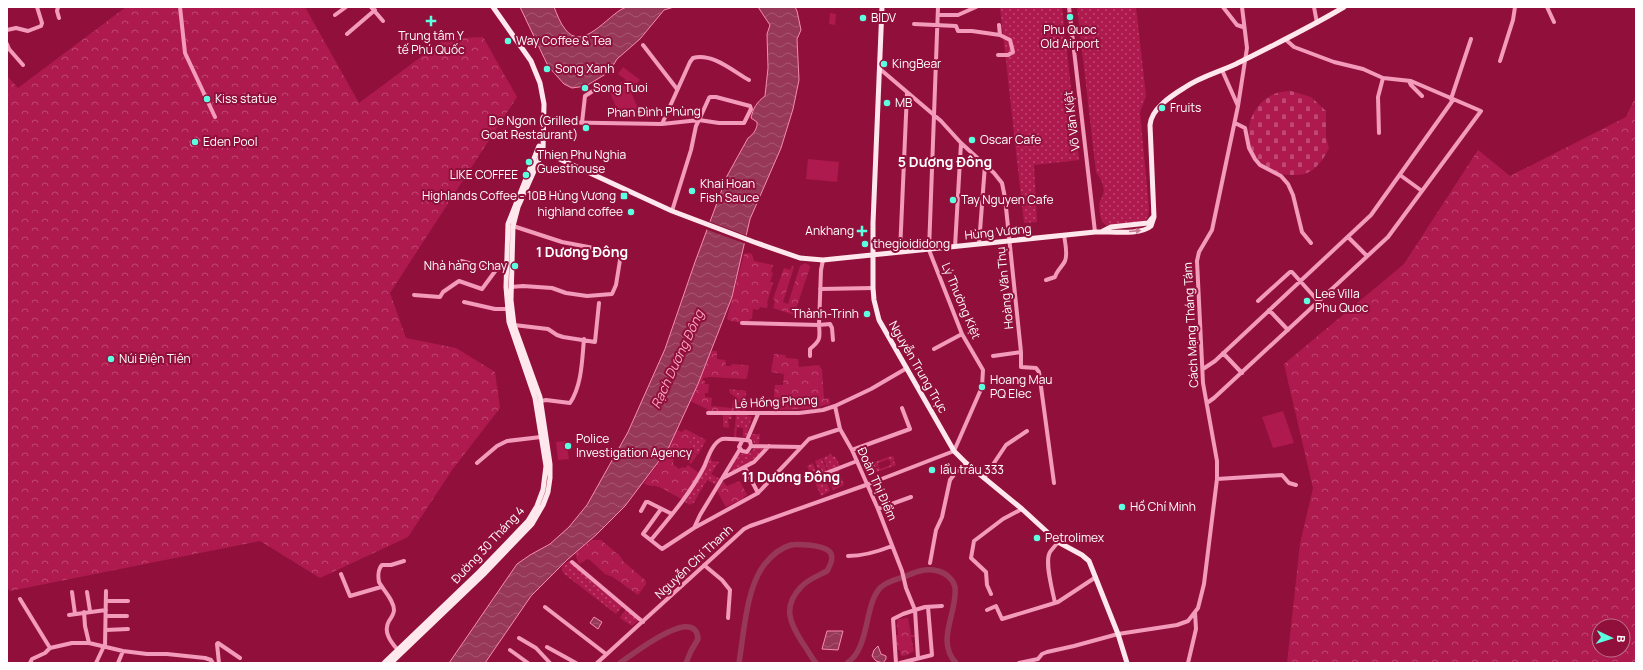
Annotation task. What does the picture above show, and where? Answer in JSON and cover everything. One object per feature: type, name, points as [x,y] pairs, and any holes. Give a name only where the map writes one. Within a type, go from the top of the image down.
[{"type":"main road","name":"Đường 30 Tháng 4","points":[[493,7],[516,38],[533,65],[540,83],[544,104],[543,136],[540,150],[510,225],[506,268],[512,325]]},
{"type":"main road","name":"Nguyễn Trung Trực","points":[[882,7],[873,255],[873,288],[879,320],[954,451],[1058,542],[1086,558],[1096,577],[1118,634],[1127,663]]},
{"type":"main road","name":"Hùng Vương","points":[[672,211],[800,258],[823,260],[1095,232],[1103,231],[1111,227],[1148,223],[1152,219],[1155,212],[1150,120],[1161,106],[1184,88],[1244,60],[1317,23],[1344,7]]},
{"type":"main road","points":[[540,150],[672,211]]},
{"type":"main road","name":"Đường 30 Tháng 4","points":[[391,663],[481,574],[530,522],[543,490],[548,466],[538,401],[507,309],[510,225]]},
{"type":"main road","name":"Đường 30 Tháng 4","points":[[538,401],[541,437],[548,466]]},
{"type":"main road","name":"Đường 30 Tháng 4","points":[[384,663],[397,650],[428,625]]},
{"type":"street","points":[[7,30],[16,28],[31,31],[41,26],[42,23],[37,7]]},
{"type":"street","points":[[58,7],[57,11],[59,18]]},
{"type":"street","points":[[180,7],[185,53],[215,117]]},
{"type":"street","points":[[335,15],[346,7]]},
{"type":"street","name":"Lý Thường Kiệt","points":[[938,7],[929,250],[962,334],[982,370],[983,381],[965,429],[954,451]]},
{"type":"street","points":[[938,15],[958,15],[976,7]]},
{"type":"street","name":"Võ Văn Kiệt","points":[[1069,7],[1095,232]]},
{"type":"street","points":[[1223,7],[1236,26],[1243,27]]},
{"type":"street","name":"Cách Mạng Tháng Tám","points":[[1195,612],[1201,599],[1217,479],[1217,461],[1204,388],[1202,368],[1197,261],[1199,252],[1212,230],[1235,123],[1247,48],[1243,27],[1242,7]]},
{"type":"street","points":[[1314,7],[1317,23]]},
{"type":"street","points":[[1500,61],[1513,20],[1515,7]]},
{"type":"street","points":[[1547,7],[1554,22]]},
{"type":"street","points":[[347,34],[373,8],[383,21]]},
{"type":"street","points":[[914,24],[956,26],[958,31],[972,31],[1000,35],[1010,40],[1013,52],[1008,55],[998,55]]},
{"type":"street","points":[[999,25],[1000,35]]},
{"type":"street","points":[[1207,403],[1320,302],[1388,237],[1481,111],[1409,81],[1382,78],[1364,69],[1334,62],[1294,47],[1285,39]]},
{"type":"street","points":[[1202,368],[1215,361],[1224,353],[1371,215],[1452,100],[1471,39]]},
{"type":"street","points":[[7,44],[9,49],[23,65]]},
{"type":"street","points":[[642,45],[677,89]]},
{"type":"street","points":[[662,124],[691,60],[696,57],[722,63],[749,80]]},
{"type":"street","name":"Hoàng Văn Thụ","points":[[880,69],[934,115],[961,143],[998,177],[1004,190],[1021,352],[1021,367],[1036,368],[1039,372],[1054,483]]},
{"type":"street","points":[[1222,70],[1238,106]]},
{"type":"street","points":[[1379,133],[1378,97],[1382,78]]},
{"type":"street","points":[[1409,81],[1422,96]]},
{"type":"street","points":[[582,123],[585,96],[599,87]]},
{"type":"street","points":[[900,252],[907,92]]},
{"type":"street","name":"Phan Đình Phùng","points":[[543,122],[662,124],[699,120],[719,123],[744,123],[751,107],[748,105],[710,97],[699,120]]},
{"type":"street","points":[[672,211],[699,120]]},
{"type":"street","points":[[1235,123],[1245,128],[1249,148],[1260,165],[1281,176],[1288,184],[1293,195],[1302,232],[1311,243]]},
{"type":"street","points":[[954,247],[961,143]]},
{"type":"street","points":[[979,244],[985,165]]},
{"type":"street","points":[[1400,175],[1422,191]]},
{"type":"street","points":[[508,287],[523,286],[552,288],[566,293],[583,296],[602,296],[612,294],[616,285],[621,254],[562,242],[510,225]]},
{"type":"street","points":[[1046,280],[1055,277],[1056,272],[1065,260],[1066,254],[1064,235]]},
{"type":"street","points":[[1348,236],[1367,256]]},
{"type":"street","points":[[810,356],[810,349],[816,344],[820,337],[820,289],[823,260]]},
{"type":"street","points":[[461,261],[496,270],[506,268]]},
{"type":"street","points":[[414,295],[440,297],[443,292],[459,280],[482,289],[496,270]]},
{"type":"street","points":[[1258,301],[1290,272],[1292,272],[1320,302]]},
{"type":"street","points":[[820,289],[873,288]]},
{"type":"street","points":[[464,302],[495,309],[507,309]]},
{"type":"street","points":[[512,325],[548,329],[560,336],[596,341],[599,302]]},
{"type":"street","points":[[1269,310],[1288,330]]},
{"type":"street","points":[[742,323],[830,324],[832,328],[833,340]]},
{"type":"street","points":[[934,349],[962,334]]},
{"type":"street","points":[[538,401],[546,400],[570,403],[579,384],[584,339]]},
{"type":"street","points":[[993,356],[1021,352]]},
{"type":"street","points":[[1224,353],[1242,373]]},
{"type":"street","name":"Lê Hồng Phong","points":[[708,413],[758,414],[823,410],[871,389],[907,368]]},
{"type":"street","name":"Đoàn Thị Điểm","points":[[835,406],[840,428],[852,450],[866,485],[878,508],[902,571],[914,610]]},
{"type":"street","points":[[852,450],[910,429],[902,408]]},
{"type":"street","points":[[747,440],[758,414]]},
{"type":"street","points":[[661,509],[641,533],[652,540],[660,548],[664,549],[694,528],[758,493],[809,439],[840,428]]},
{"type":"street","points":[[984,478],[1006,445],[1027,431]]},
{"type":"street","points":[[477,462],[507,440],[541,437]]},
{"type":"street","points":[[652,540],[696,481],[712,449],[719,441],[725,438],[742,441],[747,440]]},
{"type":"street","points":[[747,440],[750,442],[751,446]]},
{"type":"street","points":[[694,528],[700,515],[740,449],[739,444],[742,441]]},
{"type":"street","points":[[751,446],[800,447]]},
{"type":"street","points":[[740,449],[747,452],[751,446]]},
{"type":"street","points":[[723,478],[745,468],[754,462],[769,446]]},
{"type":"street","name":"Nguyễn Chí Thanh","points":[[597,663],[738,533],[750,526],[866,485],[954,451]]},
{"type":"street","points":[[816,477],[857,461]]},
{"type":"street","points":[[930,563],[936,530],[942,517],[950,480],[966,463]]},
{"type":"street","points":[[745,468],[758,493]]},
{"type":"street","points":[[1217,479],[1282,475],[1289,483],[1296,485]]},
{"type":"street","points":[[878,508],[912,497]]},
{"type":"street","points":[[641,511],[648,502],[672,514]]},
{"type":"street","points":[[991,594],[987,585],[986,572],[972,558],[974,541],[1003,518],[1022,509]]},
{"type":"street","points":[[1055,604],[1048,557],[1049,553],[1058,542]]},
{"type":"street","points":[[848,556],[862,556],[892,546]]},
{"type":"street","points":[[397,650],[386,629],[386,625],[393,614],[393,606],[381,587],[378,578],[381,566],[404,561]]},
{"type":"street","points":[[572,562],[643,622]]},
{"type":"street","points":[[704,565],[722,580],[730,590],[728,618]]},
{"type":"street","points":[[341,574],[350,596],[381,587]]},
{"type":"street","points":[[986,610],[996,606],[1002,619],[1055,604],[1096,577]]},
{"type":"street","points":[[96,663],[105,646],[106,591]]},
{"type":"street","points":[[72,592],[75,614]]},
{"type":"street","points":[[87,592],[90,611]]},
{"type":"street","points":[[20,599],[50,648]]},
{"type":"street","points":[[106,601],[128,601]]},
{"type":"street","points":[[896,663],[893,619],[914,610],[942,606]]},
{"type":"street","points":[[545,607],[606,654]]},
{"type":"street","points":[[900,663],[932,654],[928,607]]},
{"type":"street","points":[[69,615],[106,610]]},
{"type":"street","points":[[914,610],[918,658]]},
{"type":"street","points":[[84,612],[85,626],[89,643]]},
{"type":"street","points":[[1018,663],[1038,659],[1042,654],[1047,652],[1118,634],[1177,625],[1188,621],[1195,612]]},
{"type":"street","points":[[1188,663],[1196,629],[1195,612]]},
{"type":"street","points":[[106,616],[127,616]]},
{"type":"street","points":[[106,630],[128,629]]},
{"type":"street","points":[[519,638],[536,648],[550,663]]},
{"type":"street","points":[[30,663],[32,660],[45,654],[50,648],[72,643],[89,643],[123,651],[147,654],[167,654],[206,658],[211,660],[213,663]]},
{"type":"street","points":[[219,663],[218,643],[240,658]]},
{"type":"street","points":[[548,647],[576,663]]},
{"type":"street","points":[[510,650],[528,663]]},
{"type":"street","points":[[118,663],[123,651]]},
{"type":"green space","points":[[126,7],[305,7],[359,103],[445,39],[483,37],[517,97],[390,293],[406,338],[456,348],[495,372],[500,408],[452,470],[408,537],[320,578],[260,541],[10,591],[7,587],[7,76],[18,88]]},
{"type":"green space","points":[[1000,7],[1062,7],[1079,160],[1034,165],[1037,222],[1024,223]]},
{"type":"green space","points":[[1077,7],[1136,7],[1146,96],[1140,112],[1149,209],[1148,217],[1144,221],[1108,226],[1101,220],[1099,203],[1103,195],[1104,188],[1096,172]]},
{"type":"green space","points":[[830,13],[836,14],[835,25],[829,24]]},
{"type":"green space","points":[[623,67],[640,80],[635,86],[626,81],[638,108],[620,116],[608,88],[626,80],[618,74]]},
{"type":"green space","points":[[1291,91],[1311,97],[1326,111],[1326,137],[1329,148],[1317,166],[1307,173],[1300,175],[1279,173],[1268,168],[1259,160],[1253,151],[1249,140],[1249,128],[1252,116],[1259,105],[1274,94]]},
{"type":"green space","points":[[1636,96],[1636,663],[1287,663],[1300,544],[1313,488],[1284,364],[1404,264],[1478,150],[1510,176],[1626,117]]},
{"type":"green space","points":[[808,159],[839,162],[837,182],[806,179]]},
{"type":"green space","points":[[744,254],[752,254],[754,261],[773,265],[771,272],[773,273],[770,282],[773,282],[767,308],[760,307],[758,310],[753,309],[752,319],[750,319],[749,322],[741,323],[728,320],[727,318]]},
{"type":"green space","points":[[805,263],[810,267],[794,315],[773,308],[775,301],[773,299],[784,268],[790,270],[792,266],[794,267],[783,302],[788,304],[800,266]]},
{"type":"green space","points":[[712,351],[717,351],[717,359],[725,360],[726,366],[731,366],[732,364],[749,366],[747,378],[745,379],[703,378],[705,384],[709,384],[708,393],[705,393],[705,397],[712,398],[711,406],[732,408],[733,400],[735,400],[741,412],[709,412],[707,409],[690,401]]},
{"type":"green space","points":[[774,354],[785,355],[786,358],[798,359],[799,367],[819,365],[822,370],[824,399],[829,398],[830,404],[807,409],[773,410],[775,385],[783,385],[784,374],[771,372]]},
{"type":"green space","points":[[729,389],[746,391],[745,411],[743,413],[737,398],[730,393]]},
{"type":"green space","points":[[1283,411],[1294,443],[1273,448],[1262,417]]},
{"type":"green space","points":[[736,414],[744,414],[752,417],[746,437],[743,437],[743,428],[737,427],[736,438],[734,438]]},
{"type":"green space","points":[[723,415],[731,415],[732,419],[728,419],[729,428],[723,427]]},
{"type":"green space","points":[[685,429],[693,433],[687,449],[697,455],[691,464],[677,455],[678,453],[675,451],[673,453],[673,464],[679,469],[682,467],[685,468],[688,465],[699,473],[681,499],[659,487],[644,483],[668,450],[677,430],[682,432]]},
{"type":"green space","points":[[693,433],[706,440],[698,455],[687,449]]},
{"type":"green space","points":[[752,434],[760,434],[759,444],[755,444],[751,438]]},
{"type":"green space","points":[[566,441],[569,459],[558,460],[556,442]]},
{"type":"green space","points":[[764,447],[749,463],[739,469],[730,471],[739,454],[748,454],[755,448]]},
{"type":"green space","points":[[831,454],[833,457],[835,456],[840,466],[828,471],[823,458]]},
{"type":"green space","points":[[891,456],[894,457],[894,460],[890,462],[889,459],[878,463],[879,466],[873,468],[872,463]]},
{"type":"green space","points":[[711,457],[712,461],[719,462],[711,474],[720,479],[716,485],[707,480],[693,504],[692,503],[690,505],[685,502]]},
{"type":"green space","points":[[822,458],[827,471],[820,474],[815,461]]},
{"type":"green space","points":[[894,461],[896,465],[875,472],[874,469],[879,467],[880,469],[891,465],[890,463]]},
{"type":"green space","points":[[813,463],[817,475],[812,477],[807,466]]},
{"type":"green space","points":[[838,469],[844,485],[833,490],[826,474]]},
{"type":"green space","points":[[824,475],[830,491],[821,496],[814,480]]},
{"type":"green space","points":[[723,481],[727,486],[740,481],[747,495],[743,498],[744,500],[739,503],[738,501],[726,507],[717,491]]},
{"type":"green space","points":[[592,540],[601,540],[646,581],[646,584],[638,595],[613,577],[605,574],[590,560],[587,559],[579,564],[575,554]]},
{"type":"green space","points":[[569,561],[621,604],[622,607],[616,614],[563,573],[562,567]]},
{"type":"green space","points":[[626,609],[639,620],[632,626],[620,618]]},
{"type":"green space","points":[[908,618],[911,635],[915,635],[915,637],[911,637],[914,651],[907,655],[901,656],[900,650],[896,650],[895,635],[898,635],[897,622],[898,619]]},
{"type":"water","points":[[640,6],[674,7],[664,10],[640,39],[617,59],[609,72],[586,86],[572,88],[564,84],[548,66],[520,7],[554,7],[565,29],[572,35],[579,37],[587,35],[595,30],[624,8]]},
{"type":"water","points":[[758,7],[795,7],[801,30],[797,39],[799,80],[793,109],[781,148],[750,219],[732,297],[698,384],[668,449],[625,506],[531,596],[485,663],[449,663],[517,564],[550,544],[569,527],[587,505],[628,432],[665,349],[727,176],[748,138],[757,127],[757,122],[751,118],[756,106],[765,96],[768,68],[767,34],[770,25]]},
{"type":"water","name":"Eden Pool","points":[[196,137],[200,140],[197,146],[191,146],[190,141]]},
{"type":"water","points":[[594,617],[602,622],[598,629],[590,623]]},
{"type":"water","points":[[827,631],[843,631],[838,650],[822,649]]},
{"type":"water","points":[[878,646],[881,654],[886,656],[883,663],[876,661],[872,656],[874,650]]},
{"type":"pier","points":[[708,221],[748,236],[746,244],[705,229]]},
{"type":"waterway","name":"Rạch Dương Đông","points":[[739,663],[749,599],[753,586],[764,565],[770,558],[783,548],[791,545],[821,547],[829,551],[832,559],[827,571],[804,584],[791,601],[791,622],[816,663]]},
{"type":"waterway","name":"Rạch Dương Đông","points":[[847,663],[860,647],[872,604],[881,587],[922,570],[941,572],[953,581],[955,587],[955,597],[947,636],[947,645],[950,654],[956,663]]},
{"type":"waterway","name":"Rạch Dương Đông","points":[[620,663],[663,635],[676,629],[687,627],[695,630],[698,639],[686,663]]},
{"type":"place","name":"Phu Quoc Old Airport","points":[[1070,17]]},
{"type":"place","name":"BIDV","points":[[863,18]]},
{"type":"place","name":"Trung tâm Y tế Phú Quốc","points":[[431,21]]},
{"type":"place","name":"Way Coffee & Tea","points":[[508,41]]},
{"type":"place","name":"KingBear","points":[[884,64]]},
{"type":"place","name":"Song Xanh","points":[[547,69]]},
{"type":"place","name":"Song Tuoi","points":[[585,88]]},
{"type":"place","name":"Kiss statue","points":[[207,99]]},
{"type":"place","name":"MB","points":[[887,103]]},
{"type":"place","name":"Fruits","points":[[1162,108]]},
{"type":"place","name":"De Ngon (Grilled Goat Restaurant)","points":[[586,128]]},
{"type":"place","name":"Oscar Cafe","points":[[972,140]]},
{"type":"place","name":"Eden Pool","points":[[195,142]]},
{"type":"place","name":"Thien Phu Nghia Guesthouse","points":[[529,162]]},
{"type":"place","name":"LIKE COFFEE","points":[[526,175]]},
{"type":"place","name":"Khai Hoan Fish Sauce","points":[[692,191]]},
{"type":"place","name":"Highlands Coffee - 10B Hùng Vương","points":[[624,196]]},
{"type":"place","name":"Tay Nguyen Cafe","points":[[953,200]]},
{"type":"place","name":"highland coffee","points":[[631,212]]},
{"type":"place","name":"Ankhang","points":[[862,231]]},
{"type":"place","name":"thegioididong","points":[[865,244]]},
{"type":"place","name":"Nhà hàng Chay","points":[[515,266]]},
{"type":"place","name":"Lee Villa Phu Quoc","points":[[1307,301]]},
{"type":"place","name":"Thành-Trinh","points":[[867,314]]},
{"type":"place","name":"Núi Điện Tiên","points":[[111,359]]},
{"type":"place","name":"Hoang Mau PQ Elec","points":[[982,387]]},
{"type":"place","name":"Police Investigation Agency","points":[[568,446]]},
{"type":"place","name":"lẩu trâu 333","points":[[932,470]]},
{"type":"place","name":"Hồ Chí Minh","points":[[1122,507]]},
{"type":"place","name":"Petrolimex","points":[[1037,538]]},
{"type":"district","name":"5 Dương Đông","points":[[945,162]]},
{"type":"district","name":"1 Dương Đông","points":[[582,252]]},
{"type":"district","name":"11 Dương Đông","points":[[791,477]]}]
